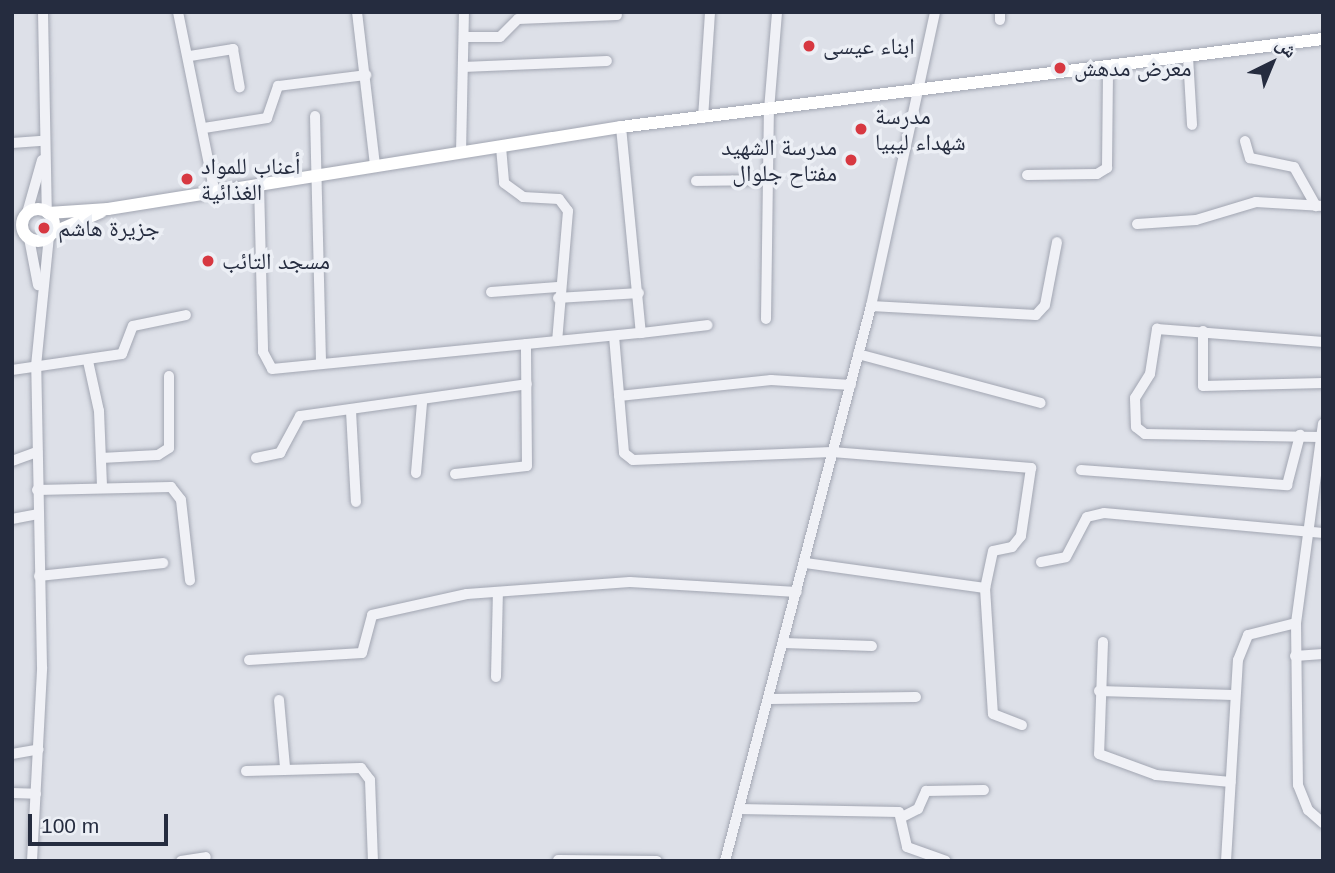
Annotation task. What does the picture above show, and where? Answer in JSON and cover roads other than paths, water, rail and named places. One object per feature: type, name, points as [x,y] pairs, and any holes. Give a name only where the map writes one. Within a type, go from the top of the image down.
[{"type":"main road","points":[[12,222],[26,215],[108,209],[214,189],[621,127],[1323,39]]},
{"type":"main road","points":[[12,237],[50,235],[108,209]]},
{"type":"main road","points":[[48,213],[50,235]]},
{"type":"main road","points":[[26,215],[28,237]]},
{"type":"street","points":[[43,12],[43,156],[48,213]]},
{"type":"street","points":[[178,12],[190,56],[214,189]]},
{"type":"street","points":[[357,12],[374,164]]},
{"type":"street","points":[[461,153],[464,12]]},
{"type":"street","points":[[703,118],[710,12]]},
{"type":"street","points":[[766,319],[769,110],[777,12]]},
{"type":"street","points":[[725,861],[851,385],[920,91],[935,12]]},
{"type":"street","points":[[464,37],[500,37],[518,19],[617,15]]},
{"type":"street","points":[[190,56],[233,49],[240,87]]},
{"type":"street","points":[[1188,57],[1192,125]]},
{"type":"street","points":[[463,67],[607,61]]},
{"type":"street","points":[[1027,175],[1097,174],[1107,168],[1108,67]]},
{"type":"street","points":[[204,128],[267,118],[278,86],[366,75]]},
{"type":"street","points":[[316,116],[321,173],[321,364]]},
{"type":"street","points":[[621,127],[641,333]]},
{"type":"street","points":[[12,143],[43,141]]},
{"type":"street","points":[[1245,141],[1250,158],[1294,167],[1319,206]]},
{"type":"street","points":[[501,147],[504,183],[515,193],[566,204],[558,293],[557,341]]},
{"type":"street","points":[[26,215],[43,156]]},
{"type":"street","points":[[696,181],[767,180]]},
{"type":"street","points":[[259,184],[265,361],[279,370],[708,324]]},
{"type":"street","points":[[1137,224],[1196,220],[1256,202],[1319,206]]},
{"type":"street","points":[[32,861],[39,749],[36,366],[39,289],[50,235]]},
{"type":"street","points":[[28,237],[39,289]]},
{"type":"street","points":[[870,306],[1036,315],[1045,305],[1057,242]]},
{"type":"street","points":[[491,292],[639,293]]},
{"type":"street","points":[[12,370],[122,354],[133,326],[186,315]]},
{"type":"street","points":[[1321,441],[1300,435],[1137,430],[1135,398],[1150,374],[1153,332],[1203,331],[1323,342]]},
{"type":"street","points":[[1203,331],[1203,386],[1323,383]]},
{"type":"street","points":[[614,336],[624,453],[633,460],[832,452],[1031,468],[1020,536],[1012,547],[993,551],[985,588],[993,714],[1022,725]]},
{"type":"street","points":[[455,474],[527,466],[526,344]]},
{"type":"street","points":[[858,354],[1041,403]]},
{"type":"street","points":[[88,361],[101,458],[102,486]]},
{"type":"street","points":[[101,458],[158,455],[169,448],[169,376]]},
{"type":"street","points":[[619,396],[771,380],[851,385]]},
{"type":"street","points":[[256,458],[280,453],[300,416],[422,403],[527,384]]},
{"type":"street","points":[[416,473],[422,403]]},
{"type":"street","points":[[351,411],[356,502]]},
{"type":"street","points":[[1323,424],[1296,623],[1295,656],[1298,785],[1308,810],[1323,823]]},
{"type":"street","points":[[1081,470],[1287,485],[1300,435]]},
{"type":"street","points":[[12,461],[37,452]]},
{"type":"street","points":[[37,490],[160,483],[179,494],[190,580]]},
{"type":"street","points":[[1041,562],[1066,557],[1087,517],[1104,513],[1307,534],[1323,533]]},
{"type":"street","points":[[12,519],[38,514]]},
{"type":"street","points":[[39,576],[163,563]]},
{"type":"street","points":[[805,563],[985,588]]},
{"type":"street","points":[[249,660],[362,653],[372,615],[498,592],[630,582],[797,593]]},
{"type":"street","points":[[496,677],[498,592]]},
{"type":"street","points":[[1226,861],[1233,695],[1248,635],[1296,623]]},
{"type":"street","points":[[1103,642],[1098,745],[1105,759],[1156,775],[1231,782]]},
{"type":"street","points":[[784,643],[873,646]]},
{"type":"street","points":[[1295,656],[1323,654]]},
{"type":"street","points":[[1099,691],[1233,695]]},
{"type":"street","points":[[770,699],[916,697]]},
{"type":"street","points":[[279,700],[285,767]]},
{"type":"street","points":[[12,754],[39,749]]},
{"type":"street","points":[[246,771],[351,765],[367,774],[373,861]]},
{"type":"street","points":[[739,809],[904,816],[918,808],[926,790],[984,790]]},
{"type":"street","points":[[12,793],[36,794]]},
{"type":"street","points":[[904,816],[907,847],[946,861]]},
{"type":"street","points":[[181,861],[206,857]]},
{"type":"street","points":[[558,860],[657,861]]},
{"type":"place","name":"ابناء عيسى","points":[[809,46]]},
{"type":"place","name":"معرض مدهش","points":[[1060,68]]},
{"type":"place","name":"مدرسة شهداء ليبيا","points":[[861,129]]},
{"type":"place","name":"مدرسة الشهيد مفتاح جلوال","points":[[851,160]]},
{"type":"place","name":"أعناب للمواد الغذائية","points":[[187,179]]},
{"type":"place","name":"جزيرة هاشم","points":[[44,228]]},
{"type":"place","name":"مسجد التائب","points":[[208,261]]}]
